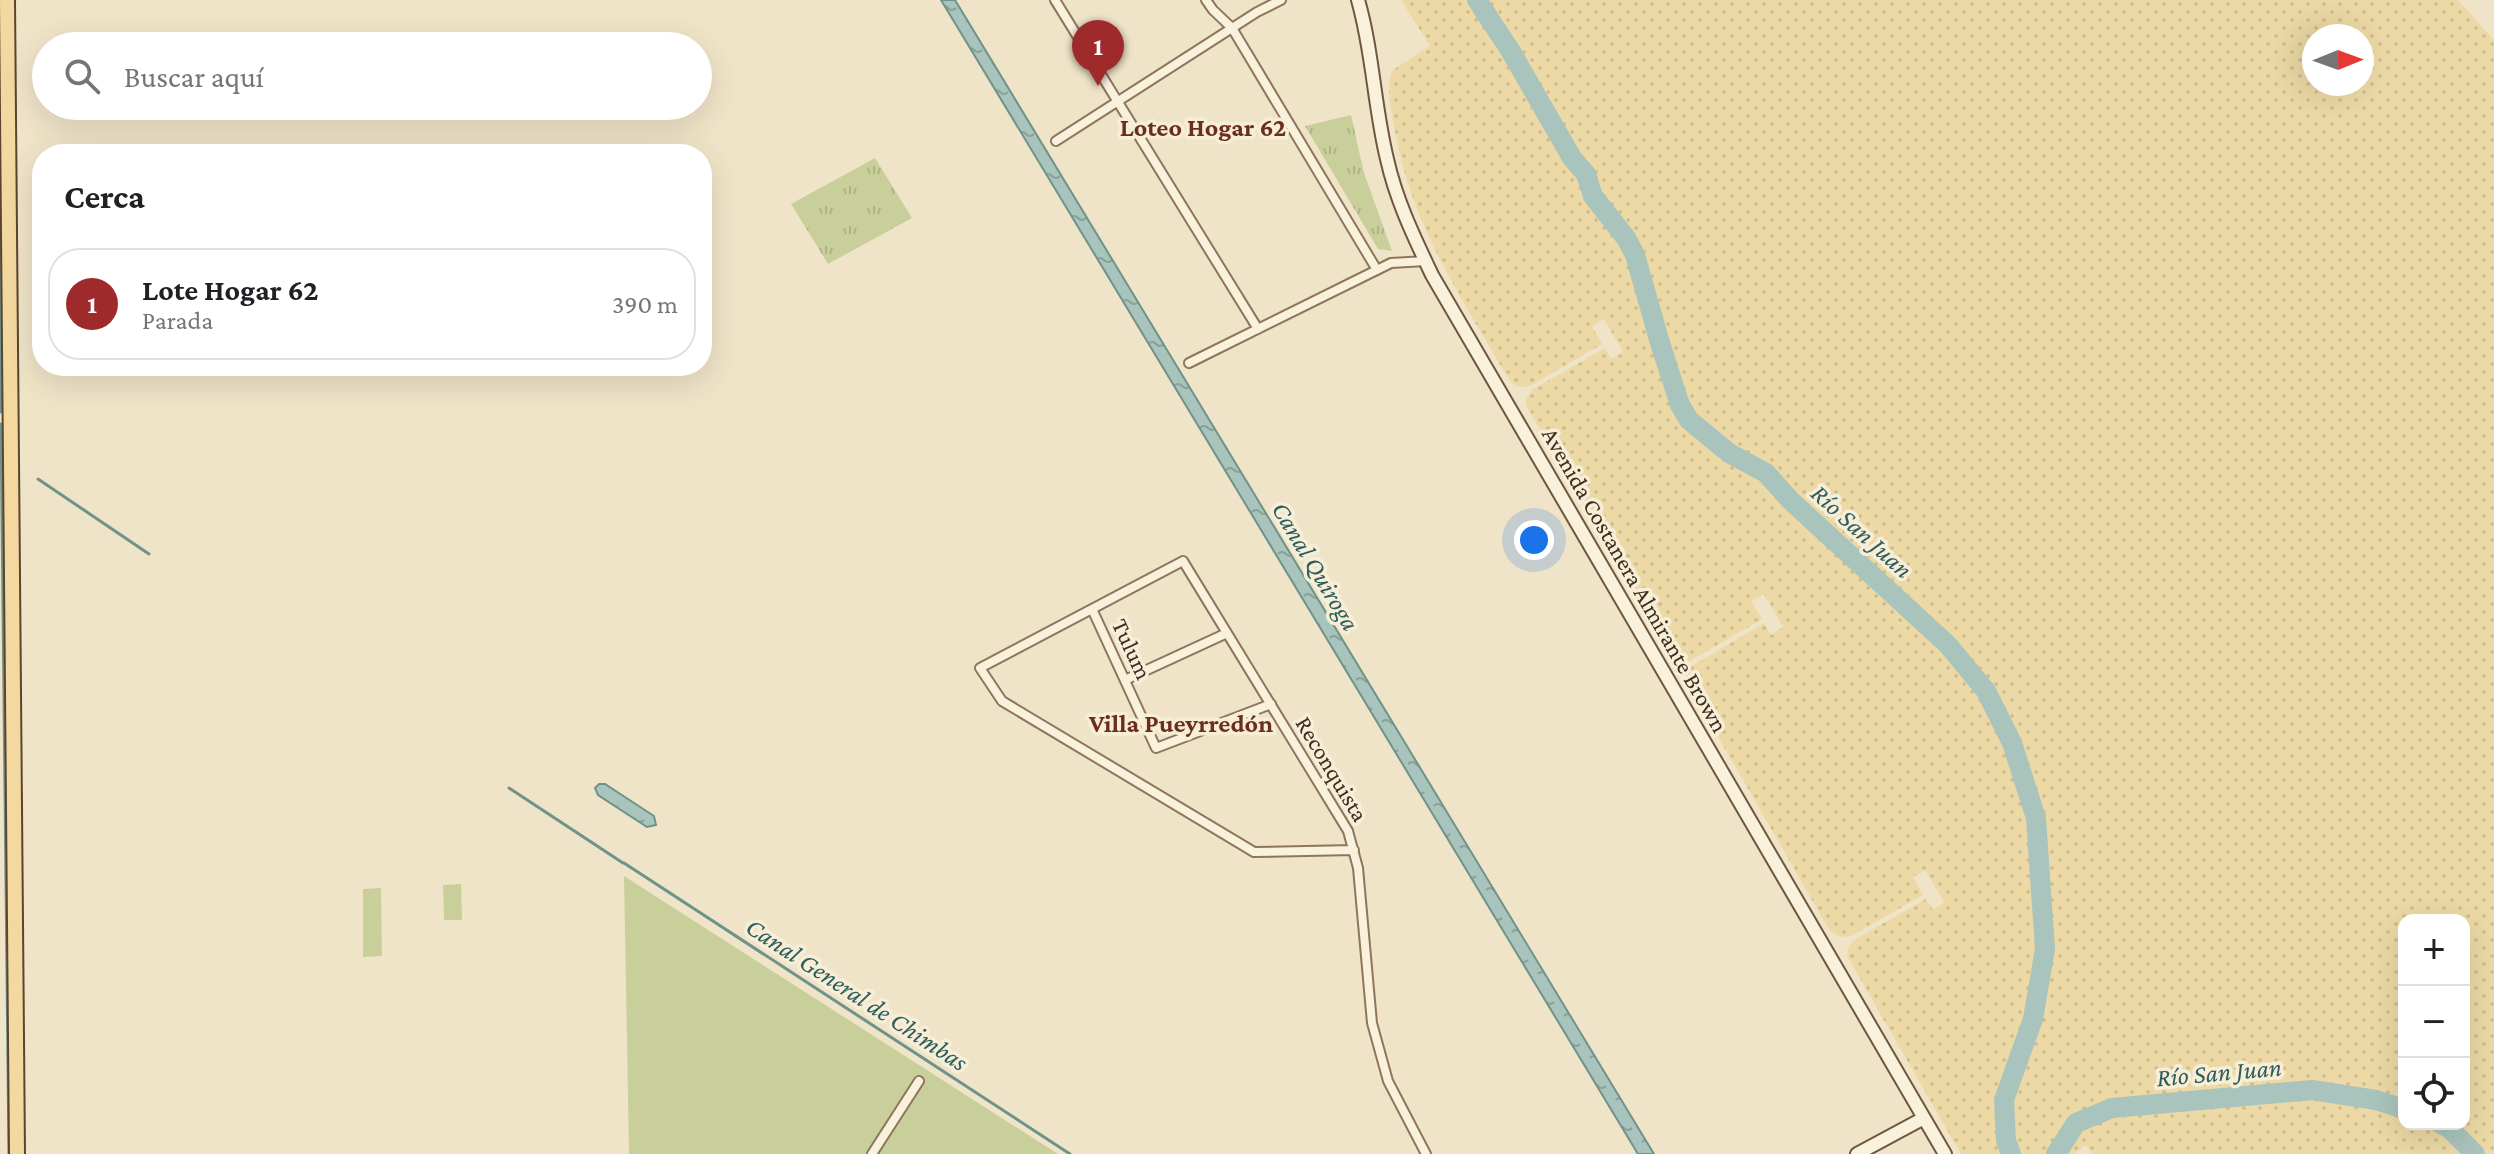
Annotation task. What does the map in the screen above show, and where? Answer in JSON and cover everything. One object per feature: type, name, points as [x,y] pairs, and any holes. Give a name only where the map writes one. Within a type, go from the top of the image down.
[{"type":"main road","points":[[7,0],[17,1154]]},
{"type":"main road","name":"Avenida Costanera Almirante Brown","points":[[1358,0],[1388,163],[1406,219],[1426,261],[1945,1154]]},
{"type":"main road","points":[[1857,1154],[1924,1118]]},
{"type":"street","points":[[1055,0],[1258,329]]},
{"type":"street","points":[[1206,0],[1232,28],[1377,270]]},
{"type":"street","points":[[1056,141],[1281,0]]},
{"type":"street","points":[[1189,363],[1391,263],[1426,261]]},
{"type":"street","name":"Reconquista","points":[[1092,609],[1183,561],[1271,704],[1348,831],[1354,850],[1372,1023],[1388,1081],[1426,1154]]},
{"type":"street","points":[[1092,609],[980,668],[1002,701],[1254,852],[1354,850]]},
{"type":"street","name":"Tulum","points":[[1092,609],[1156,748],[1271,704]]},
{"type":"street","points":[[1125,680],[1227,633]]},
{"type":"street","points":[[872,1154],[919,1081]]},
{"type":"sand","points":[[1401,0],[2458,0],[2494,40],[2494,1154],[2092,1154],[2086,1145],[2074,1154],[1961,1154],[1847,956],[1854,940],[1926,899],[1933,910],[1944,902],[1925,870],[1913,877],[1923,895],[1851,936],[1840,937],[1830,931],[1686,681],[1687,672],[1692,666],[1764,623],[1771,635],[1783,627],[1764,594],[1751,601],[1762,619],[1690,661],[1677,662],[1670,656],[1526,405],[1532,390],[1605,348],[1611,359],[1623,352],[1604,319],[1592,326],[1602,344],[1530,386],[1518,387],[1510,381],[1441,261],[1413,198],[1390,104],[1389,83],[1393,70],[1430,46]]},
{"type":"green space","points":[[1351,115],[1364,173],[1392,251],[1378,249],[1305,126]]},
{"type":"green space","points":[[875,158],[912,218],[828,264],[791,204]]},
{"type":"green space","points":[[624,876],[1058,1154],[629,1154]]},
{"type":"green space","points":[[461,884],[462,920],[444,920],[443,885]]},
{"type":"green space","points":[[381,888],[382,956],[363,957],[363,889]]},
{"type":"water","points":[[941,0],[955,0],[1654,1154],[1638,1154]]},
{"type":"water","points":[[605,784],[654,816],[656,825],[647,827],[598,795],[595,788]]},
{"type":"waterway","name":"Río San Juan","points":[[1477,0],[1510,50],[1572,158],[1586,174],[1593,196],[1626,238],[1635,255],[1680,405],[1689,420],[1729,453],[1766,473],[1790,500],[1948,645],[1986,691],[2012,743],[2036,818],[2045,949],[2033,1019],[2004,1100],[2006,1140],[2011,1154]]},
{"type":"waterway","points":[[0,45],[1,412]]},
{"type":"waterway","points":[[1,424],[9,1154]]},
{"type":"waterway","points":[[38,479],[149,554]]},
{"type":"waterway","name":"Canal General de Chimbas","points":[[509,788],[623,863]]},
{"type":"waterway","name":"Canal General de Chimbas","points":[[624,863],[1070,1154]]},
{"type":"waterway","name":"Río San Juan","points":[[2056,1154],[2076,1123],[2112,1108],[2312,1090],[2376,1100],[2398,1107]]},
{"type":"waterway","name":"Río San Juan","points":[[2451,1130],[2475,1154]]},
{"type":"place","name":"Lote Hogar 62","points":[[1098,86]]},
{"type":"district","name":"Loteo Hogar 62","points":[[1203,127]]},
{"type":"district","name":"Villa Pueyrredón","points":[[1181,723]]},
{"type":"water label","name":"Canal Quiroga","points":[[1316,566]]}]
